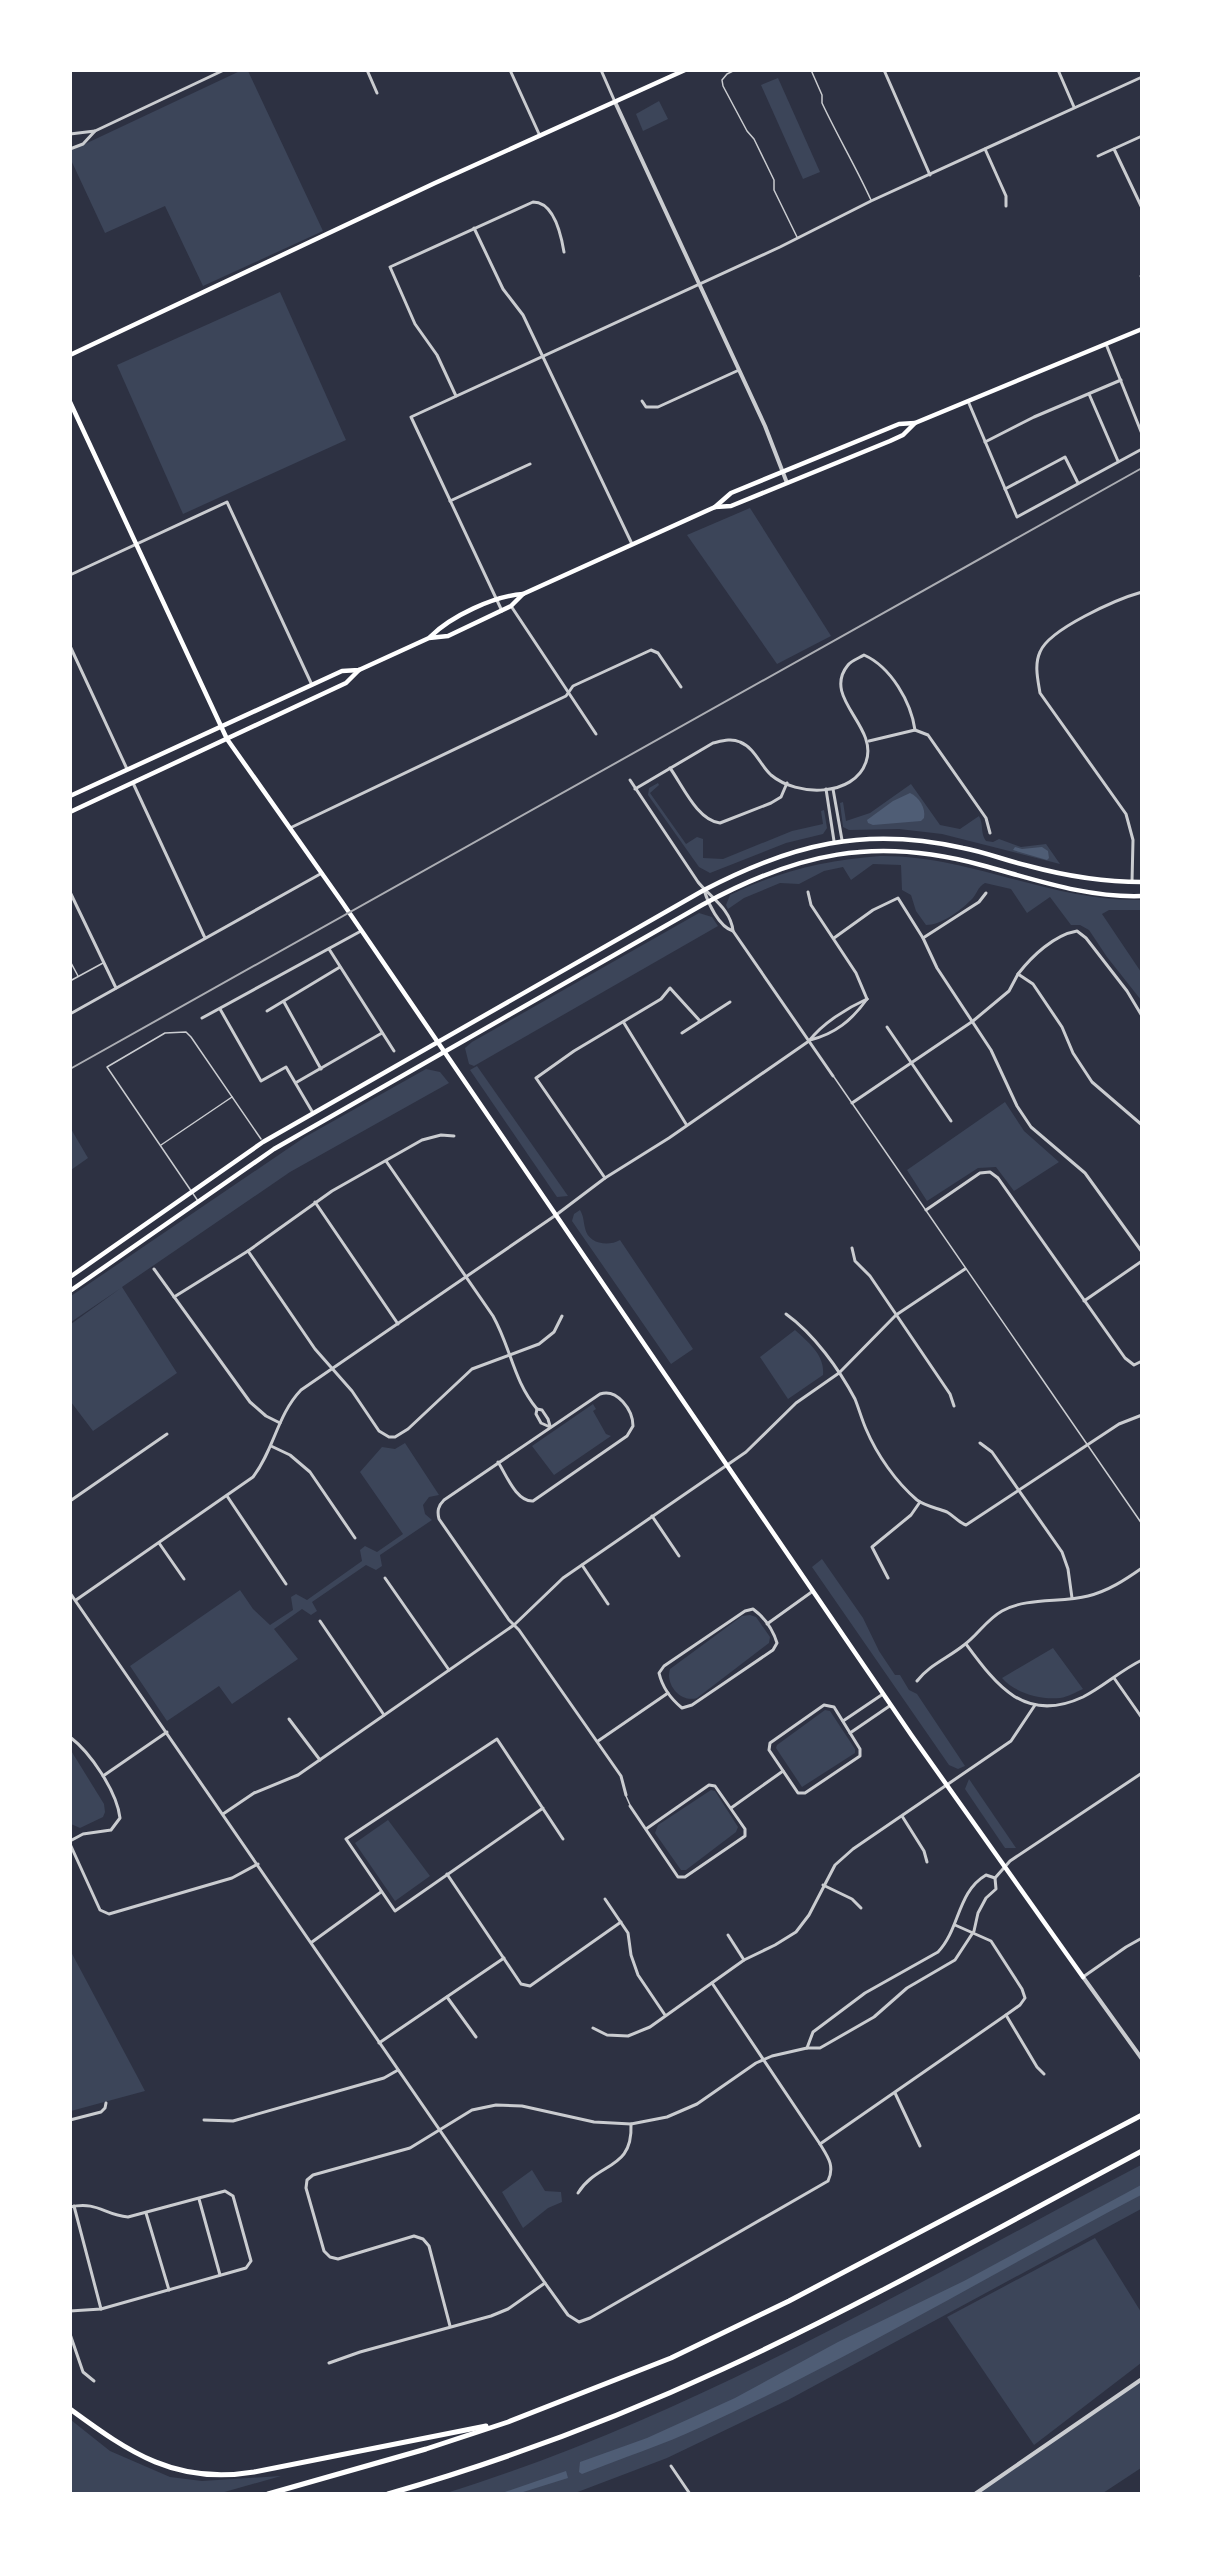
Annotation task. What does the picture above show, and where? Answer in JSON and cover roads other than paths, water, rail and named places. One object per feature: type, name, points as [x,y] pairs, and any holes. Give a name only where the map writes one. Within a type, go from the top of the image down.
[{"type":"highway","points":[[268,2493],[415,2452],[508,2422],[630,2375],[751,2321],[1142,2115]]},
{"type":"highway","points":[[400,2493],[559,2438],[724,2369],[803,2330],[1142,2151]]},
{"type":"highway","points":[[70,2409],[141,2457],[180,2470],[217,2475],[254,2472],[508,2422]]},
{"type":"highway","points":[[388,2493],[436,2480]]},
{"type":"main road","points":[[70,355],[685,70]]},
{"type":"main road","points":[[715,507],[728,494],[899,424],[915,423],[1142,329]]},
{"type":"main road","points":[[70,402],[227,739],[322,873],[891,1704],[1083,1977]]},
{"type":"main road","points":[[70,796],[342,671],[359,670],[429,638],[448,636],[502,611],[524,594],[632,544],[715,507],[732,506],[903,435],[915,423]]},
{"type":"main road","points":[[429,638],[443,624],[506,595],[524,594]]},
{"type":"main road","points":[[70,812],[346,684],[359,670]]},
{"type":"main road","points":[[70,1277],[263,1142],[704,890],[762,862],[834,841],[887,838],[928,841],[965,848],[1069,876],[1142,882]]},
{"type":"main road","points":[[70,1291],[274,1149],[707,902],[768,872],[801,861],[837,853],[912,851],[960,859],[1071,889],[1142,896]]},
{"type":"street","points":[[70,134],[95,131],[224,70]]},
{"type":"street","points":[[367,70],[377,93]]},
{"type":"street","points":[[510,70],[540,136]]},
{"type":"street","points":[[601,70],[740,370],[784,471],[787,483]]},
{"type":"street","points":[[884,70],[930,175]]},
{"type":"street","points":[[1058,70],[1074,108]]},
{"type":"street","points":[[502,611],[411,417],[699,285],[871,201],[1142,77]]},
{"type":"street","points":[[70,150],[82,144],[95,131]]},
{"type":"street","points":[[1098,156],[1142,136]]},
{"type":"street","points":[[1114,148],[1142,208]]},
{"type":"street","points":[[985,149],[1006,196],[1006,206]]},
{"type":"street","points":[[456,396],[437,355],[415,324],[390,267],[533,202],[540,202],[548,206],[561,236],[564,252]]},
{"type":"street","points":[[474,228],[503,289],[523,315],[632,544]]},
{"type":"street","points":[[1106,344],[1142,434]]},
{"type":"street","points":[[642,401],[646,407],[651,409],[658,407],[740,370]]},
{"type":"street","points":[[985,442],[1034,417],[1121,380]]},
{"type":"street","points":[[1089,394],[1118,462]]},
{"type":"street","points":[[968,401],[1017,518],[1142,450]]},
{"type":"street","points":[[1005,490],[1065,457],[1078,483]]},
{"type":"street","points":[[450,501],[530,464]]},
{"type":"street","points":[[70,575],[227,502],[312,685]]},
{"type":"street","points":[[1132,882],[1133,840],[1126,814],[1040,693],[1036,673],[1040,652],[1052,637],[1119,598],[1142,592]]},
{"type":"street","points":[[511,606],[596,734]]},
{"type":"street","points":[[70,646],[126,769]]},
{"type":"street","points":[[290,828],[566,696],[573,686],[651,650],[658,653],[681,687]]},
{"type":"street","points":[[635,789],[713,743],[726,740],[739,741],[750,748],[771,775],[787,783],[833,789],[857,778],[868,756],[869,741],[849,710],[841,690],[848,664],[864,655],[875,660],[885,671],[911,709],[915,730]]},
{"type":"street","points":[[869,741],[915,730],[928,735],[986,818],[990,833]]},
{"type":"street","points":[[670,768],[702,815],[711,822],[720,823],[771,803],[781,797],[787,783]]},
{"type":"street","points":[[630,780],[704,890],[707,902],[728,929],[733,931]]},
{"type":"street","points":[[133,783],[205,938]]},
{"type":"street","points":[[826,789],[834,841]]},
{"type":"street","points":[[833,789],[842,840]]},
{"type":"street","points":[[70,1014],[322,873]]},
{"type":"street","points":[[704,890],[716,897],[732,923],[733,931],[833,1076]]},
{"type":"street","points":[[70,892],[116,988]]},
{"type":"street","points":[[808,892],[811,904],[856,974],[867,999]]},
{"type":"street","points":[[923,938],[970,908],[986,893]]},
{"type":"street","points":[[834,938],[873,910],[898,898],[923,938],[937,968],[991,1050],[1017,1106],[1031,1127],[1085,1173],[1142,1252]]},
{"type":"street","points":[[202,1018],[361,931]]},
{"type":"street","points":[[852,1103],[973,1021],[1009,990],[1018,974],[1039,952],[1066,933],[1077,931],[1086,938],[1127,991],[1142,1016]]},
{"type":"street","points":[[329,949],[394,1051]]},
{"type":"street","points":[[267,1011],[340,967]]},
{"type":"street","points":[[1018,974],[1033,984],[1056,1018],[1073,1053],[1092,1082],[1142,1125]]},
{"type":"street","points":[[605,1178],[536,1078],[661,999],[670,988],[700,1021]]},
{"type":"street","points":[[809,1041],[816,1032],[867,999]]},
{"type":"street","points":[[76,1600],[253,1477],[263,1464],[280,1423],[296,1395],[556,1215],[605,1178],[669,1138],[686,1124],[809,1041],[839,1028],[860,1010],[867,999]]},
{"type":"street","points":[[284,1002],[321,1069]]},
{"type":"street","points":[[682,1033],[730,1002]]},
{"type":"street","points":[[220,1008],[261,1081],[286,1067],[297,1082],[313,1113]]},
{"type":"street","points":[[624,1023],[686,1124]]},
{"type":"street","points":[[888,1027],[951,1121]]},
{"type":"street","points":[[297,1082],[382,1033]]},
{"type":"street","points":[[174,1297],[248,1251],[315,1202],[422,1140],[441,1135],[454,1136]]},
{"type":"street","points":[[387,1161],[494,1316],[522,1388],[537,1409],[542,1410],[550,1427]]},
{"type":"street","points":[[926,1210],[980,1173],[990,1172],[998,1178],[1125,1358],[1134,1365],[1142,1361]]},
{"type":"street","points":[[315,1202],[398,1324]]},
{"type":"street","points":[[852,1248],[855,1261],[870,1276],[950,1394],[954,1406]]},
{"type":"street","points":[[248,1251],[315,1349],[352,1391],[383,1435],[394,1437],[408,1429],[472,1369],[539,1344],[554,1332],[562,1316]]},
{"type":"street","points":[[1084,1301],[1142,1261]]},
{"type":"street","points":[[154,1269],[250,1402],[266,1416],[280,1423]]},
{"type":"street","points":[[223,1814],[254,1793],[286,1781],[320,1760],[514,1626],[556,1584],[746,1452],[796,1403],[839,1373],[896,1316],[965,1269]]},
{"type":"street","points":[[786,1314],[800,1324],[839,1373],[856,1402],[878,1452],[901,1484],[920,1502],[950,1513],[958,1522],[966,1525],[1119,1424],[1142,1415]]},
{"type":"street","points":[[498,1462],[519,1496],[527,1501],[533,1501],[627,1436],[631,1432],[633,1422],[619,1398],[611,1392],[605,1392],[550,1427],[498,1462],[444,1500],[440,1504],[438,1514],[439,1519],[514,1626],[598,1741],[621,1776],[626,1795]]},
{"type":"street","points":[[537,1409],[536,1414],[542,1423],[550,1427]]},
{"type":"street","points":[[70,1501],[167,1434]]},
{"type":"street","points":[[981,1443],[992,1452],[1062,1552],[1068,1569],[1072,1598]]},
{"type":"street","points":[[272,1446],[290,1455],[310,1472],[355,1538]]},
{"type":"street","points":[[227,1496],[286,1584]]},
{"type":"street","points":[[888,1578],[872,1547],[911,1515],[920,1502]]},
{"type":"street","points":[[652,1516],[679,1556]]},
{"type":"street","points":[[159,1543],[184,1579]]},
{"type":"street","points":[[582,1565],[608,1604]]},
{"type":"street","points":[[917,1681],[924,1672],[966,1644],[985,1623],[1003,1610],[1026,1604],[1087,1596],[1108,1589],[1142,1568]]},
{"type":"street","points":[[385,1578],[449,1671]]},
{"type":"street","points":[[767,1624],[814,1590]]},
{"type":"street","points":[[70,1593],[545,2283],[568,2315],[579,2322],[590,2318],[828,2181],[832,2172],[831,2162],[820,2144],[712,1983]]},
{"type":"street","points":[[753,1609],[767,1624],[777,1643],[773,1650],[692,1705],[682,1708],[661,1681],[658,1672],[664,1666],[745,1611],[753,1609]]},
{"type":"street","points":[[320,1621],[384,1715]]},
{"type":"street","points":[[966,1644],[995,1683],[1021,1701],[1035,1705],[1066,1703],[1084,1696],[1142,1660]]},
{"type":"street","points":[[1114,1677],[1142,1718]]},
{"type":"street","points":[[598,1741],[668,1692]]},
{"type":"street","points":[[843,1721],[884,1693]]},
{"type":"street","points":[[850,1733],[891,1704]]},
{"type":"street","points":[[824,1705],[834,1707],[850,1733],[860,1749],[860,1756],[805,1793],[798,1793],[769,1750],[770,1743],[824,1705]]},
{"type":"street","points":[[593,2028],[606,2035],[628,2036],[650,2027],[744,1960],[796,1932],[809,1915],[835,1865],[853,1849],[1011,1742],[1035,1705]]},
{"type":"street","points":[[289,1719],[320,1760]]},
{"type":"street","points":[[103,1776],[167,1732]]},
{"type":"street","points":[[70,1737],[103,1776],[119,1807],[120,1818],[111,1830],[83,1834],[70,1842],[100,1910],[109,1914],[232,1878],[258,1864]]},
{"type":"street","points":[[543,1808],[395,1911],[346,1839],[496,1739],[543,1808],[562,1839]]},
{"type":"street","points":[[730,1808],[783,1771]]},
{"type":"street","points":[[994,1878],[1010,1861],[1142,1773]]},
{"type":"street","points":[[630,1806],[678,1876],[685,1877],[744,1836],[745,1829],[715,1786],[709,1785],[646,1829]]},
{"type":"street","points":[[902,1816],[924,1851],[927,1862]]},
{"type":"street","points":[[447,1874],[521,1984],[530,1986],[621,1922]]},
{"type":"street","points":[[807,2048],[813,2032],[865,1993],[938,1952],[947,1942],[970,1888],[986,1875],[994,1878]]},
{"type":"street","points":[[450,2326],[429,2246],[423,2238],[414,2236],[338,2259],[330,2257],[324,2251],[306,2188],[307,2180],[313,2175],[410,2148],[472,2110],[496,2105],[522,2106],[594,2122],[631,2124],[667,2117],[698,2104],[763,2059],[807,2048],[820,2048],[874,2017],[907,1988],[955,1960],[974,1931],[978,1913],[986,1898],[996,1889],[994,1878]]},
{"type":"street","points":[[823,1885],[852,1899],[861,1908]]},
{"type":"street","points":[[312,1942],[381,1892]]},
{"type":"street","points":[[605,1899],[628,1933],[631,1955],[638,1975],[664,2015]]},
{"type":"street","points":[[820,2144],[1006,2015],[1020,2005],[1025,1998],[1022,1989],[991,1941],[955,1924]]},
{"type":"street","points":[[728,1935],[744,1960]]},
{"type":"street","points":[[1142,1938],[1083,1977],[1142,2059]]},
{"type":"street","points":[[379,2043],[504,1958]]},
{"type":"street","points":[[447,1997],[476,2037]]},
{"type":"street","points":[[1006,2015],[1037,2067],[1044,2074]]},
{"type":"street","points":[[204,2120],[233,2121],[384,2078],[398,2070]]},
{"type":"street","points":[[895,2092],[920,2146]]},
{"type":"street","points":[[70,2120],[101,2112],[106,2103]]},
{"type":"street","points":[[578,2193],[584,2184],[626,2154],[631,2139],[631,2124]]},
{"type":"street","points":[[70,2311],[101,2308],[246,2268],[251,2261],[233,2196],[225,2191],[128,2217],[120,2216],[98,2206],[72,2207],[101,2308]]},
{"type":"street","points":[[199,2199],[220,2276]]},
{"type":"street","points":[[146,2213],[169,2290]]},
{"type":"street","points":[[329,2363],[508,2309],[545,2283]]},
{"type":"street","points":[[70,2334],[83,2372],[94,2381]]},
{"type":"street","points":[[975,2493],[1142,2379]]},
{"type":"street","points":[[671,2466],[690,2493]]},
{"type":"lane","points":[[735,70],[722,80],[723,86],[747,131],[754,139],[774,180],[774,190],[797,237]]},
{"type":"lane","points":[[811,70],[831,121],[843,147],[851,156],[871,201]]},
{"type":"lane","points":[[70,961],[78,976]]},
{"type":"lane","points":[[70,981],[104,963]]},
{"type":"lane","points":[[198,1202],[106,1067],[165,1033],[186,1032],[263,1142]]},
{"type":"lane","points":[[833,1076],[1142,1524]]},
{"type":"lane","points":[[160,1146],[232,1097]]},
{"type":"lane","points":[[626,1795],[630,1806]]},
{"type":"railway","points":[[70,1069],[1142,468]]}]
